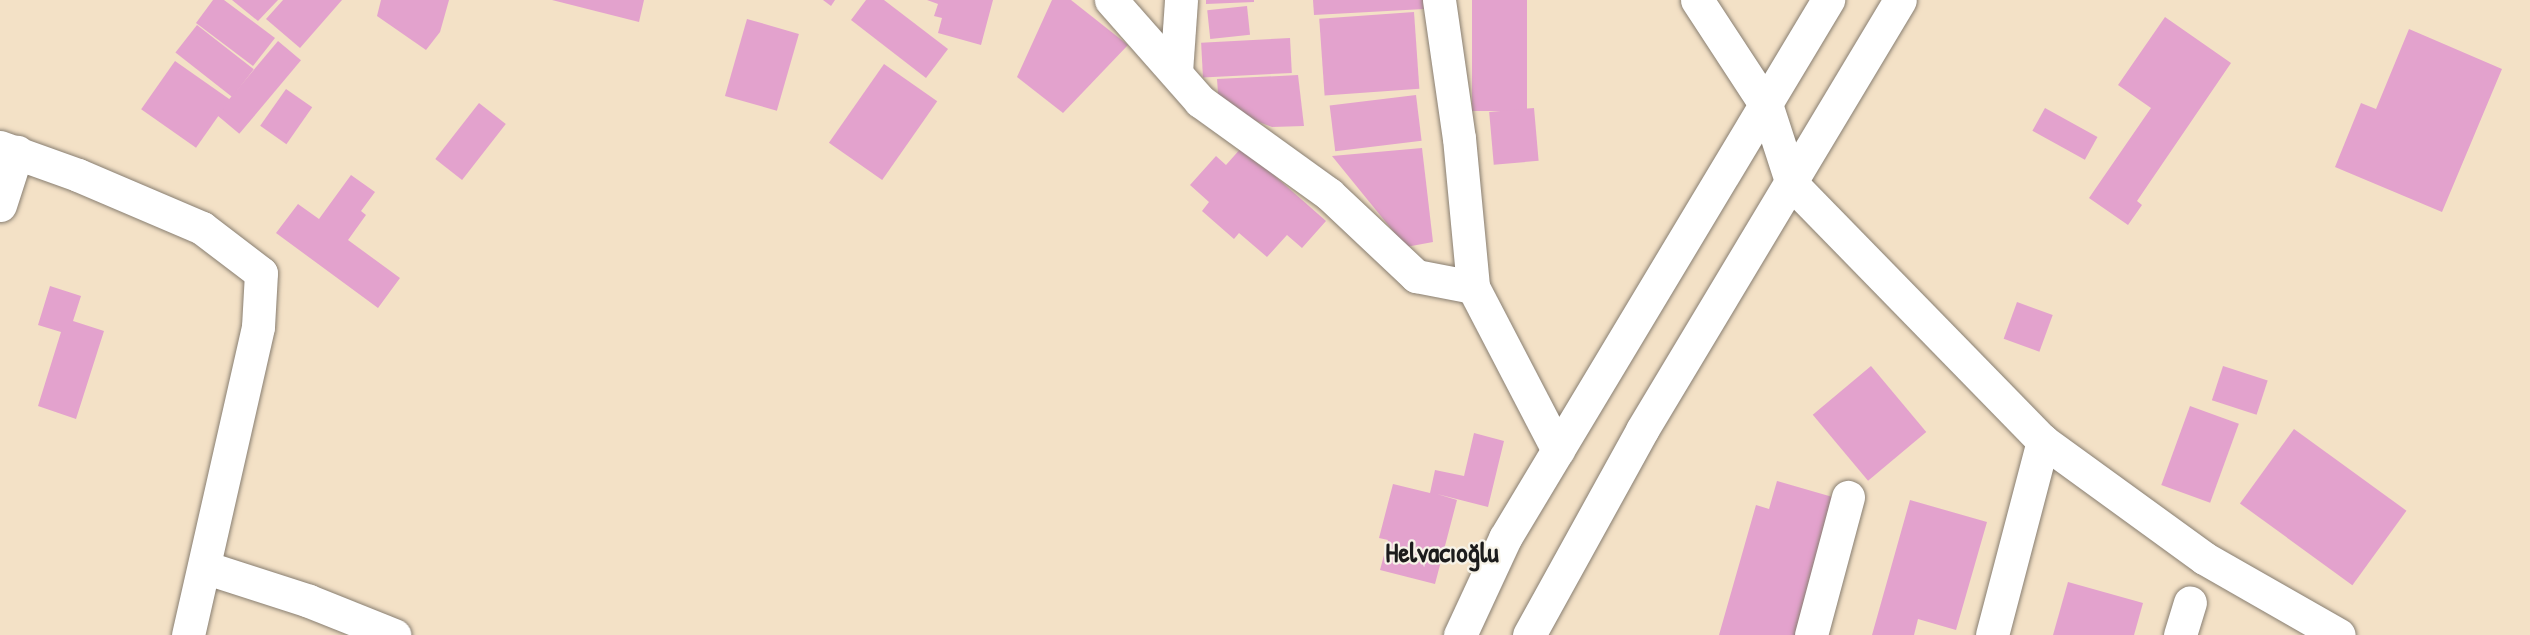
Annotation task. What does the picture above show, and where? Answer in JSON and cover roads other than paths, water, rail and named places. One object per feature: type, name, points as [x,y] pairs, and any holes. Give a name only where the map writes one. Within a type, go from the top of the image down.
[{"type":"street","points":[[1112,0],[1200,101],[1329,194],[1416,276],[1473,287]]},
{"type":"street","points":[[1176,72],[1181,0]]},
{"type":"street","points":[[1439,0],[1459,138],[1473,287],[1558,450]]},
{"type":"street","points":[[1697,0],[1767,107],[1792,184],[2043,441],[2204,558],[2339,635]]},
{"type":"street","points":[[1460,635],[1505,538],[1767,107],[1828,0]]},
{"type":"street","points":[[1529,635],[1642,430],[1792,184],[1900,0]]},
{"type":"street","points":[[0,205],[9,150],[202,228],[261,273],[258,327],[188,635]]},
{"type":"street","points":[[1992,635],[2043,441]]},
{"type":"street","points":[[1811,635],[1848,497]]},
{"type":"street","points":[[204,567],[309,601],[394,635]]},
{"type":"street","points":[[2180,635],[2190,602]]},
{"type":"district","name":"Helvacıoğlu","points":[[1442,552]]}]
